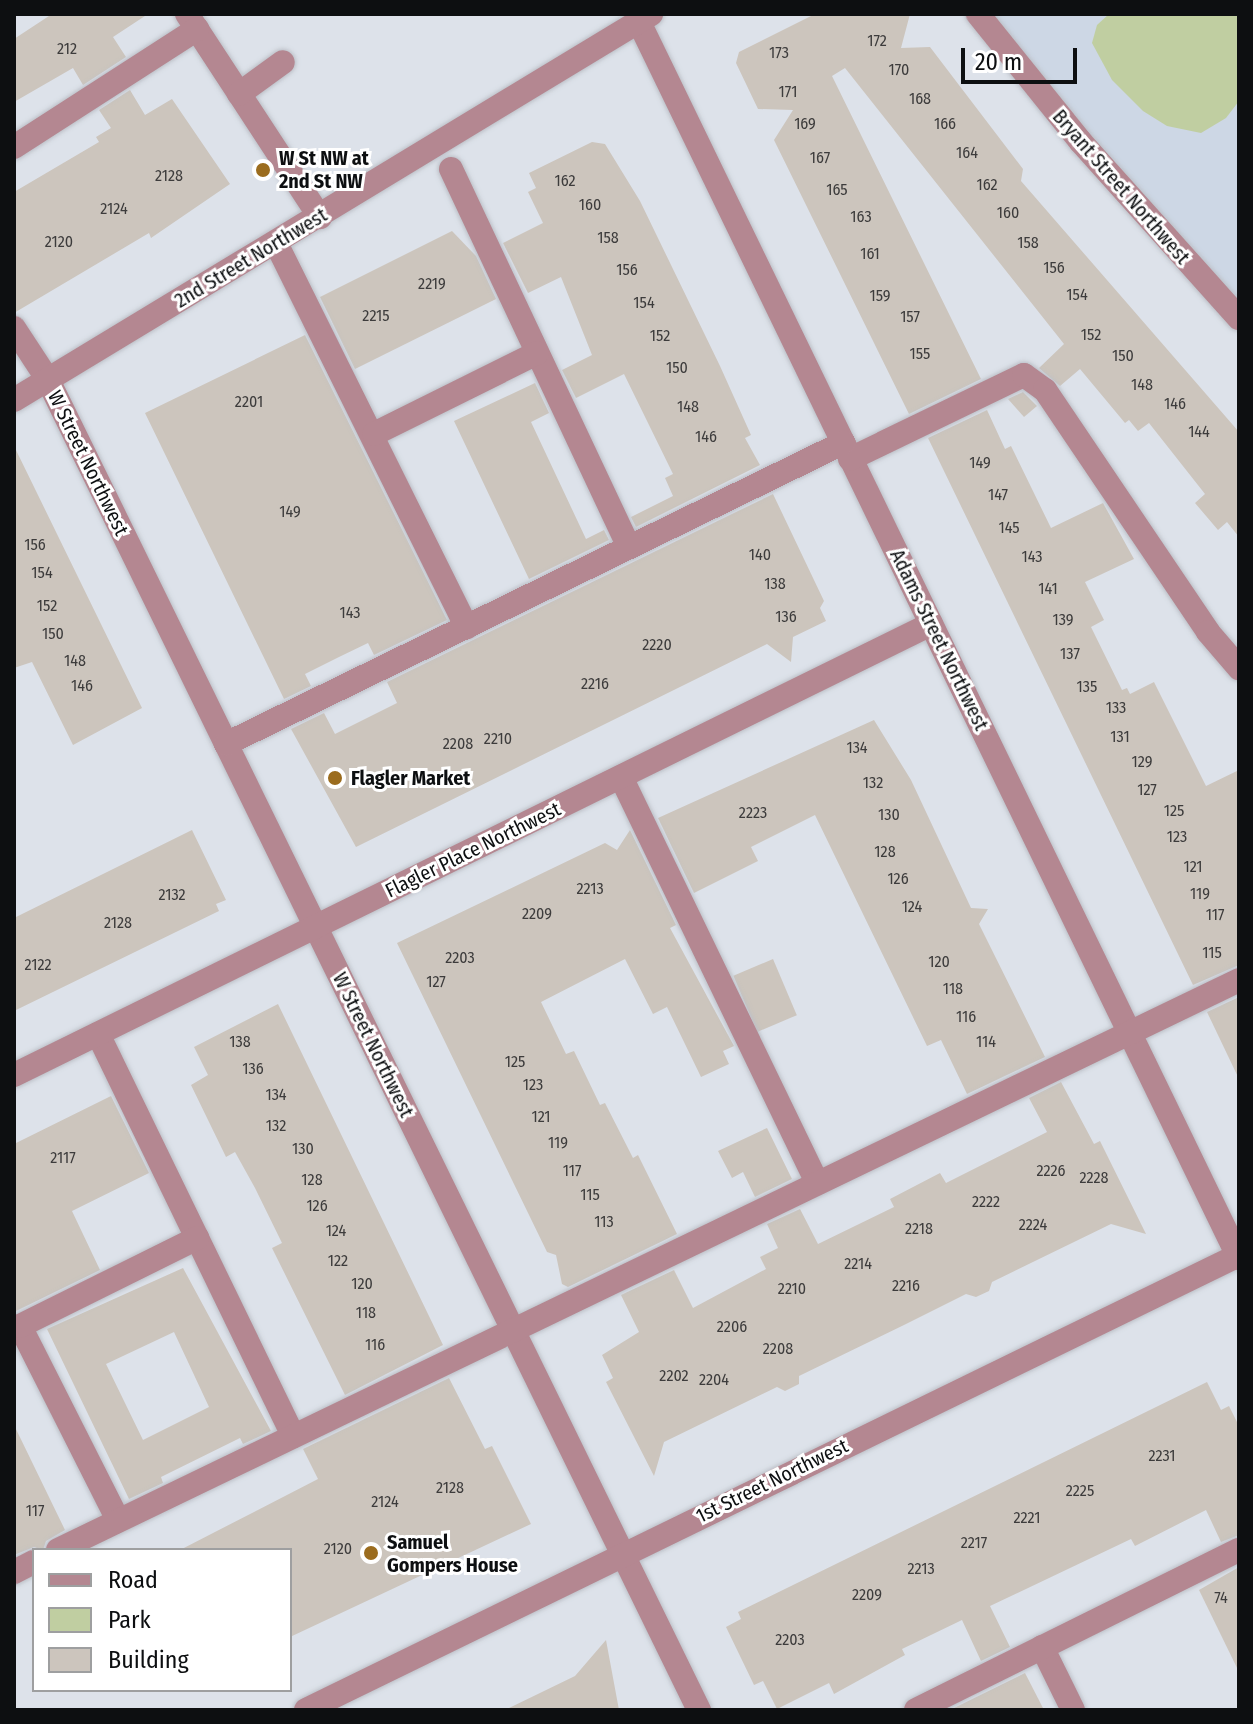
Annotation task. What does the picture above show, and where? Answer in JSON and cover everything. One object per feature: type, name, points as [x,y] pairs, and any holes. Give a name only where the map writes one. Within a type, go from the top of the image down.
[{"type":"street","name":"Bryant Street Northwest","points":[[978,14],[1090,153],[1239,318]]},
{"type":"street","name":"2nd Street Northwest","points":[[14,400],[645,18]]},
{"type":"street","name":"Adams Street Northwest","points":[[645,18],[847,451],[1239,1257]]},
{"type":"street","points":[[14,147],[192,21],[320,217]]},
{"type":"street","points":[[239,94],[283,62]]},
{"type":"street","points":[[451,169],[629,547]]},
{"type":"street","points":[[276,243],[374,434],[467,627]]},
{"type":"street","name":"W Street Northwest","points":[[14,328],[48,380],[699,1710]]},
{"type":"street","points":[[374,434],[537,353]]},
{"type":"street","points":[[226,744],[629,547],[1024,375],[1045,390],[1208,632],[1239,668]]},
{"type":"street","name":"Flagler Place Northwest","points":[[14,1075],[931,624]]},
{"type":"street","points":[[621,777],[817,1183]]},
{"type":"street","points":[[62,1548],[1239,980]]},
{"type":"street","points":[[98,1034],[293,1436]]},
{"type":"street","points":[[118,1520],[17,1320],[197,1238]]},
{"type":"street","name":"1st Street Northwest","points":[[306,1710],[1239,1257]]},
{"type":"street","points":[[916,1710],[1239,1550]]},
{"type":"street","points":[[14,1572],[32,1563]]},
{"type":"street","points":[[1042,1647],[1073,1710]]},
{"type":"shaded area","points":[[991,14],[1239,14],[1239,316]]},
{"type":"green space","points":[[1109,14],[1239,14],[1239,101],[1226,118],[1201,133],[1167,126],[1143,111],[1112,80],[1092,43],[1097,25]]},
{"type":"building","points":[[52,14],[148,14],[113,37],[126,57],[83,85],[73,68],[14,102],[14,39]]},
{"type":"building","points":[[815,14],[910,14],[901,48],[930,47],[1023,169],[1021,181],[1239,432],[1239,537],[1227,522],[1218,530],[1195,503],[1205,494],[1149,423],[1138,431],[1129,420],[1125,423],[1080,369],[1060,386],[1039,368],[1064,344],[845,68],[832,76],[981,379],[909,414],[774,140],[793,110],[758,109],[736,63],[739,52]]},
{"type":"building","points":[[130,90],[145,115],[172,99],[230,184],[151,238],[149,233],[14,313],[14,192],[99,142],[96,137],[111,128],[99,110]]},
{"type":"building","points":[[592,142],[605,144],[640,201],[720,366],[751,435],[745,438],[760,465],[636,527],[631,517],[673,496],[665,478],[673,474],[624,374],[576,398],[562,370],[592,355],[561,277],[528,293],[503,243],[543,223],[528,192],[536,188],[529,173]]},
{"type":"building","points":[[452,231],[476,256],[496,299],[355,369],[320,297]]},
{"type":"building","points":[[305,335],[447,620],[374,655],[368,643],[339,657],[305,674],[311,686],[284,699],[145,413]]},
{"type":"building","points":[[535,383],[549,413],[531,422],[586,539],[604,530],[609,540],[529,579],[454,421]]},
{"type":"building","points":[[1023,392],[1037,406],[1024,417],[1008,399]]},
{"type":"building","points":[[987,410],[1005,449],[1011,446],[1051,528],[1103,503],[1134,559],[1085,582],[1104,620],[1091,627],[1122,690],[1127,688],[1130,694],[1154,682],[1206,786],[1239,770],[1239,965],[1193,985],[928,438]]},
{"type":"building","points":[[14,446],[142,708],[73,745],[32,662],[14,668]]},
{"type":"building","points":[[773,494],[824,601],[820,608],[826,621],[793,637],[791,662],[767,644],[356,847],[291,729],[324,713],[335,734],[397,703],[387,682]]},
{"type":"building","points":[[874,720],[911,780],[971,908],[988,909],[979,924],[1045,1057],[967,1094],[941,1040],[927,1046],[815,815],[751,847],[758,861],[694,893],[658,818]]},
{"type":"building","points":[[192,830],[226,900],[216,904],[219,911],[14,1011],[14,918]]},
{"type":"building","points":[[630,830],[676,925],[670,928],[734,1046],[723,1051],[729,1064],[701,1077],[667,1007],[653,1014],[625,959],[541,1002],[566,1054],[574,1051],[600,1105],[605,1103],[633,1158],[638,1155],[677,1234],[568,1287],[562,1284],[556,1255],[547,1252],[397,943],[605,843],[617,850]]},
{"type":"building","points":[[773,959],[797,1015],[757,1032],[733,976]]},
{"type":"building","points":[[1239,997],[1239,1079],[1207,1012]]},
{"type":"building","points":[[278,1004],[443,1345],[345,1395],[272,1248],[282,1243],[255,1188],[235,1152],[226,1157],[191,1085],[208,1075],[194,1047]]},
{"type":"building","points":[[1061,1082],[1094,1144],[1100,1141],[1146,1234],[1111,1224],[992,1282],[989,1291],[976,1297],[966,1294],[799,1376],[799,1384],[785,1391],[777,1387],[664,1442],[654,1476],[606,1382],[613,1378],[602,1355],[639,1332],[621,1295],[674,1270],[693,1308],[766,1269],[760,1257],[778,1248],[767,1224],[800,1209],[818,1244],[894,1207],[890,1199],[940,1173],[946,1183],[1047,1132],[1029,1098]]},
{"type":"building","points":[[111,1096],[149,1173],[72,1211],[100,1270],[14,1312],[14,1144]]},
{"type":"building","points":[[767,1128],[792,1179],[755,1197],[743,1172],[732,1178],[718,1151]]},
{"type":"building","points":[[183,1268],[271,1431],[243,1444],[240,1438],[161,1477],[163,1483],[129,1499],[47,1329]],"holes":[[[174,1332],[209,1407],[143,1440],[106,1364]]]},
{"type":"building","points":[[449,1378],[485,1449],[492,1446],[531,1524],[292,1636],[292,1548],[184,1548],[318,1479],[303,1449]]},
{"type":"building","points":[[1207,1382],[1221,1410],[1229,1406],[1239,1426],[1239,1535],[1221,1542],[1206,1510],[1135,1546],[1131,1539],[990,1606],[1010,1647],[981,1661],[962,1620],[902,1649],[905,1655],[834,1694],[829,1683],[777,1709],[763,1681],[754,1685],[726,1627],[741,1619],[738,1612]]},
{"type":"building","points":[[14,1425],[65,1530],[46,1541],[44,1548],[34,1547],[14,1555]]},
{"type":"building","points":[[1239,1567],[1239,1672],[1199,1590]]},
{"type":"building","points":[[606,1640],[619,1710],[505,1710],[575,1676]]},
{"type":"building","points":[[1025,1673],[1044,1710],[950,1710]]},
{"type":"place","name":"W St NW at 2nd St NW","points":[[263,170]]},
{"type":"place","name":"Flagler Market","points":[[335,778]]},
{"type":"place","name":"Samuel Gompers House","points":[[371,1553]]}]
